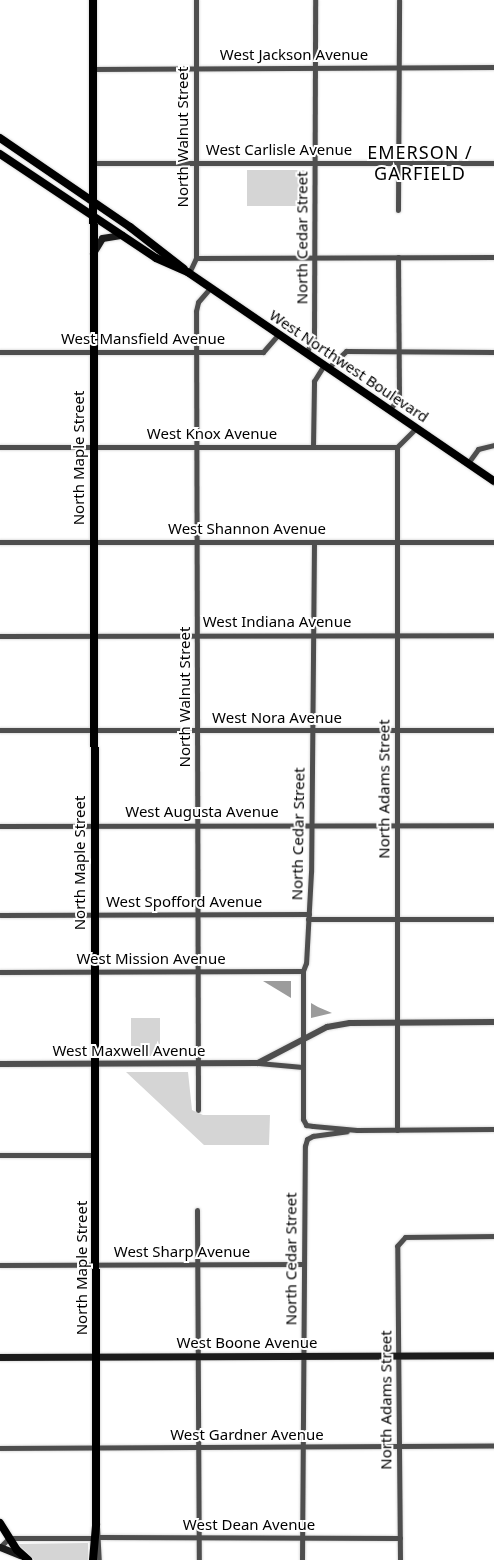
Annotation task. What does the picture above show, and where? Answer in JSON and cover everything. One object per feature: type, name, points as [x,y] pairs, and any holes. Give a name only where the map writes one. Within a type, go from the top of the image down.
[{"type":"main road","name":"North Maple Street","points":[[93,0],[94,163],[91,255],[96,1155],[96,1537],[93,1560]]},
{"type":"main road","points":[[0,138],[171,256],[189,273]]},
{"type":"main road","points":[[0,154],[156,258],[189,273]]},
{"type":"main road","points":[[91,255],[102,238],[122,235]]},
{"type":"main road","name":"West Northwest Boulevard","points":[[189,273],[494,481]]},
{"type":"main road","name":"West Boone Avenue","points":[[0,1357],[494,1355]]},
{"type":"main road","points":[[0,1522],[9,1538],[26,1558]]},
{"type":"main road","points":[[0,1546],[26,1558]]},
{"type":"street","name":"North Walnut Street","points":[[189,273],[196,258],[196,0]]},
{"type":"street","name":"North Cedar Street","points":[[306,353],[314,338],[315,0]]},
{"type":"street","points":[[398,210],[399,0]]},
{"type":"street","name":"West Jackson Avenue","points":[[94,69],[494,68]]},
{"type":"street","name":"West Carlisle Avenue","points":[[94,163],[494,163]]},
{"type":"street","points":[[389,410],[399,398],[398,256]]},
{"type":"street","points":[[196,258],[494,257]]},
{"type":"street","name":"North Walnut Street","points":[[198,1110],[196,305],[210,288]]},
{"type":"street","name":"West Mansfield Avenue","points":[[0,352],[264,352],[278,335]]},
{"type":"street","points":[[313,447],[314,381],[326,367],[346,351],[494,352]]},
{"type":"street","points":[[397,447],[416,428]]},
{"type":"street","points":[[468,463],[478,449],[494,445]]},
{"type":"street","name":"West Knox Avenue","points":[[0,447],[397,447]]},
{"type":"street","name":"North Adams Street","points":[[396,1130],[397,447]]},
{"type":"street","name":"West Shannon Avenue","points":[[0,542],[494,542]]},
{"type":"street","name":"North Cedar Street","points":[[314,542],[311,825],[308,916],[303,971],[303,1119],[306,1125],[357,1130]]},
{"type":"street","name":"West Indiana Avenue","points":[[0,636],[494,635]]},
{"type":"street","name":"West Nora Avenue","points":[[0,730],[494,730]]},
{"type":"street","name":"West Augusta Avenue","points":[[0,826],[198,824],[494,825]]},
{"type":"street","name":"West Spofford Avenue","points":[[0,915],[199,914],[396,919],[494,919]]},
{"type":"street","name":"West Mission Avenue","points":[[0,972],[303,971]]},
{"type":"street","name":"West Maxwell Avenue","points":[[258,1063],[327,1027],[342,1024],[494,1022]]},
{"type":"street","name":"West Maxwell Avenue","points":[[0,1064],[258,1063],[303,1067]]},
{"type":"street","points":[[357,1130],[494,1129]]},
{"type":"street","name":"North Cedar Street","points":[[302,1560],[303,1264],[307,1139],[357,1130]]},
{"type":"street","points":[[0,1155],[96,1155]]},
{"type":"street","points":[[197,1210],[199,1560]]},
{"type":"street","name":"North Adams Street","points":[[400,1560],[399,1240],[405,1237],[494,1236]]},
{"type":"street","name":"West Sharp Avenue","points":[[0,1265],[303,1264]]},
{"type":"street","name":"West Gardner Avenue","points":[[0,1448],[303,1448],[494,1445]]},
{"type":"street","name":"North Maple Street","points":[[96,1537],[99,1560]]},
{"type":"street","points":[[0,1546],[9,1538]]},
{"type":"street","name":"West Dean Avenue","points":[[9,1538],[400,1538]]},
{"type":"shaded area","points":[[247,170],[305,170],[305,206],[247,206]]},
{"type":"shaded area","points":[[263,981],[291,981],[291,998]]},
{"type":"shaded area","points":[[311,1003],[318,1007],[332,1013],[311,1018]]},
{"type":"shaded area","points":[[131,1018],[160,1018],[160,1056],[131,1056]]},
{"type":"shaded area","points":[[126,1072],[188,1072],[192,1110],[203,1115],[270,1115],[269,1145],[204,1145]]},
{"type":"shaded area","points":[[88,1543],[88,1560],[34,1560],[18,1544]]},
{"type":"district","name":"EMERSON / GARFIELD","points":[[420,163]]}]
